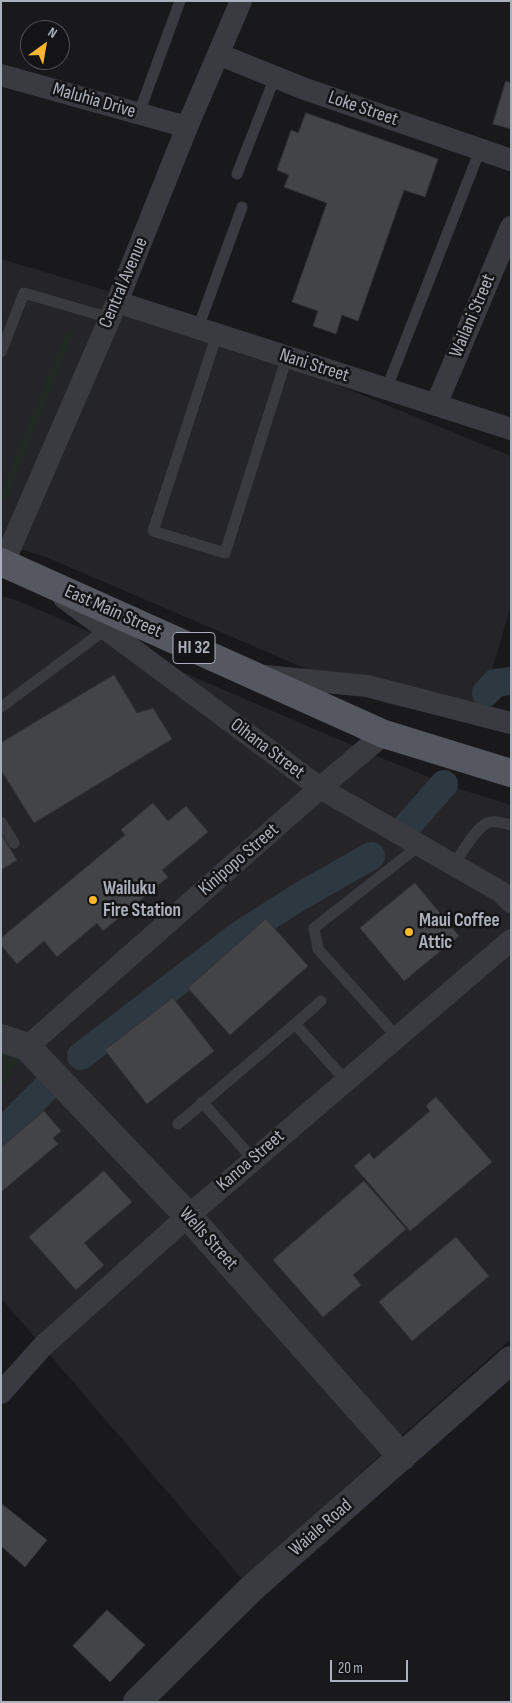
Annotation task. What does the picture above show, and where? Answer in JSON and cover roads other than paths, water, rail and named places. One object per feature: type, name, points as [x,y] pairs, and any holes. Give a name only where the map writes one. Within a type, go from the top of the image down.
[{"type":"main road","name":"East Main Street","points":[[3,562],[384,734],[511,773]]},
{"type":"street","name":"Central Avenue","points":[[3,562],[114,310],[187,127],[240,1]]},
{"type":"street","name":"Loke Street","points":[[218,54],[275,77],[511,160]]},
{"type":"street","name":"Maluhia Drive","points":[[1,75],[187,127]]},
{"type":"street","name":"Wailani Street","points":[[436,406],[511,227]]},
{"type":"street","name":"Nani Street","points":[[114,310],[208,331],[511,429]]},
{"type":"street","name":"Oihana Street","points":[[36,577],[320,788],[501,892],[511,902]]},
{"type":"street","name":"East Main Street","points":[[252,674],[367,686],[511,723]]},
{"type":"street","name":"Kinipopo Street","points":[[27,1047],[320,788],[384,734]]},
{"type":"street","name":"Kanoa Street","points":[[1,1393],[43,1346],[188,1216],[511,940]]},
{"type":"street","name":"Wells Street","points":[[1,1038],[27,1047],[188,1216],[402,1457]]},
{"type":"street","name":"Waiale Road","points":[[137,1702],[251,1589],[511,1360]]},
{"type":"lane","points":[[139,114],[180,1]]},
{"type":"lane","points":[[237,174],[275,77]]},
{"type":"lane","points":[[386,390],[480,150]]},
{"type":"lane","points":[[242,207],[153,531],[225,553],[287,357]]},
{"type":"lane","points":[[1,352],[24,293],[114,310]]},
{"type":"lane","points":[[1,707],[106,629]]},
{"type":"lane","points":[[1,822],[14,843]]},
{"type":"lane","points":[[454,864],[471,840],[487,823],[511,824]]},
{"type":"lane","points":[[398,1036],[318,950],[314,928],[420,845]]},
{"type":"lane","points":[[178,1124],[321,1001]]},
{"type":"lane","points":[[295,1024],[345,1080]]},
{"type":"lane","points":[[202,1102],[253,1159]]},
{"type":"waterway","points":[[486,693],[495,683],[511,681]]},
{"type":"waterway","points":[[408,825],[444,784]]},
{"type":"waterway","points":[[81,1056],[238,936],[299,897],[371,856]]},
{"type":"waterway","points":[[1,1133],[46,1088]]},
{"type":"place","name":"Wailuku Fire Station","points":[[93,900]]},
{"type":"place","name":"Maui Coffee Attic","points":[[409,932]]}]
